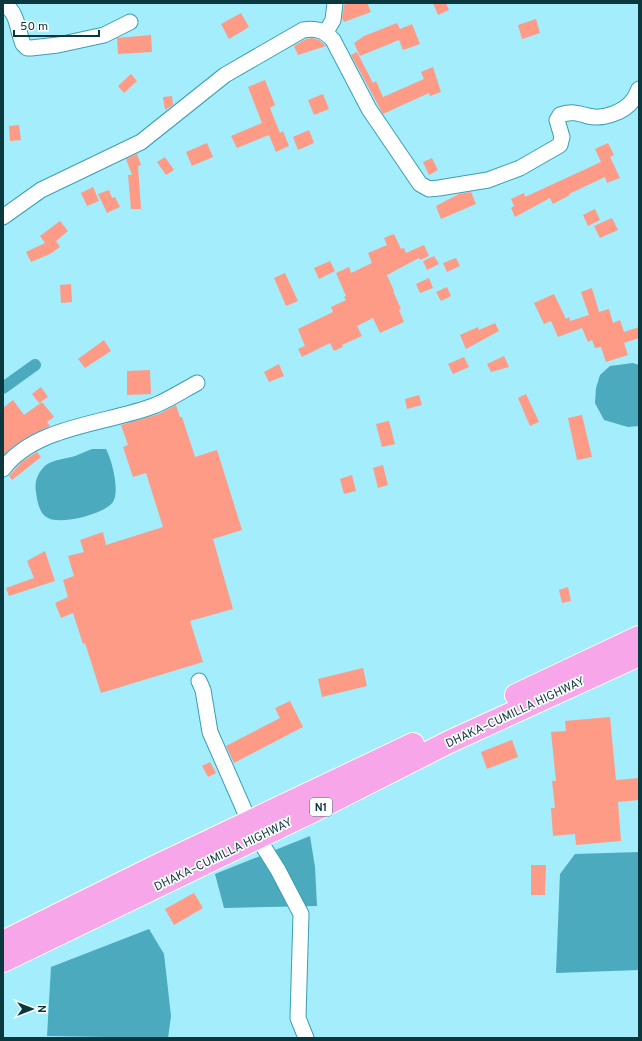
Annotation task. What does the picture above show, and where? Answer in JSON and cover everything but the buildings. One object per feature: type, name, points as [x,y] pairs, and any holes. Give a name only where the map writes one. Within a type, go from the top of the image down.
[{"type":"highway","name":"DHAKA–CUMILLA HIGHWAY","points":[[3,961],[253,829],[639,637]]},
{"type":"highway","name":"DHAKA–CUMILLA HIGHWAY","points":[[3,942],[639,655]]},
{"type":"street","points":[[326,32],[333,20],[335,3]]},
{"type":"street","points":[[3,4],[10,7],[18,25],[23,44],[27,48],[43,48],[104,35],[130,22]]},
{"type":"street","points":[[3,218],[41,190],[141,142],[204,90],[280,42],[303,30],[312,28],[326,32],[340,50],[369,109],[420,184],[429,189],[488,180],[520,168],[560,145],[562,137],[557,120],[560,115],[579,112],[588,116],[600,117],[626,107],[634,100],[639,89]]},
{"type":"street","points":[[3,469],[29,447],[50,435],[156,405],[197,383]]},
{"type":"street","points":[[199,681],[203,690],[210,732],[253,829],[278,870],[301,914],[298,1018],[306,1038]]},
{"type":"water","points":[[633,363],[639,365],[639,426],[628,427],[604,420],[595,403],[596,388],[600,375],[610,366]]},
{"type":"water","points":[[92,449],[106,449],[108,454],[113,468],[116,491],[113,502],[101,511],[82,517],[54,520],[45,516],[39,506],[36,488],[37,477],[41,471],[49,463],[75,456]]},
{"type":"water","points":[[310,836],[315,867],[317,906],[224,908],[215,874]]},
{"type":"water","points":[[639,852],[639,970],[556,973],[560,874],[575,854]]},
{"type":"water","points":[[149,929],[164,954],[171,1016],[168,1038],[47,1036],[51,967]]},
{"type":"waterway","points":[[3,388],[35,365]]}]
